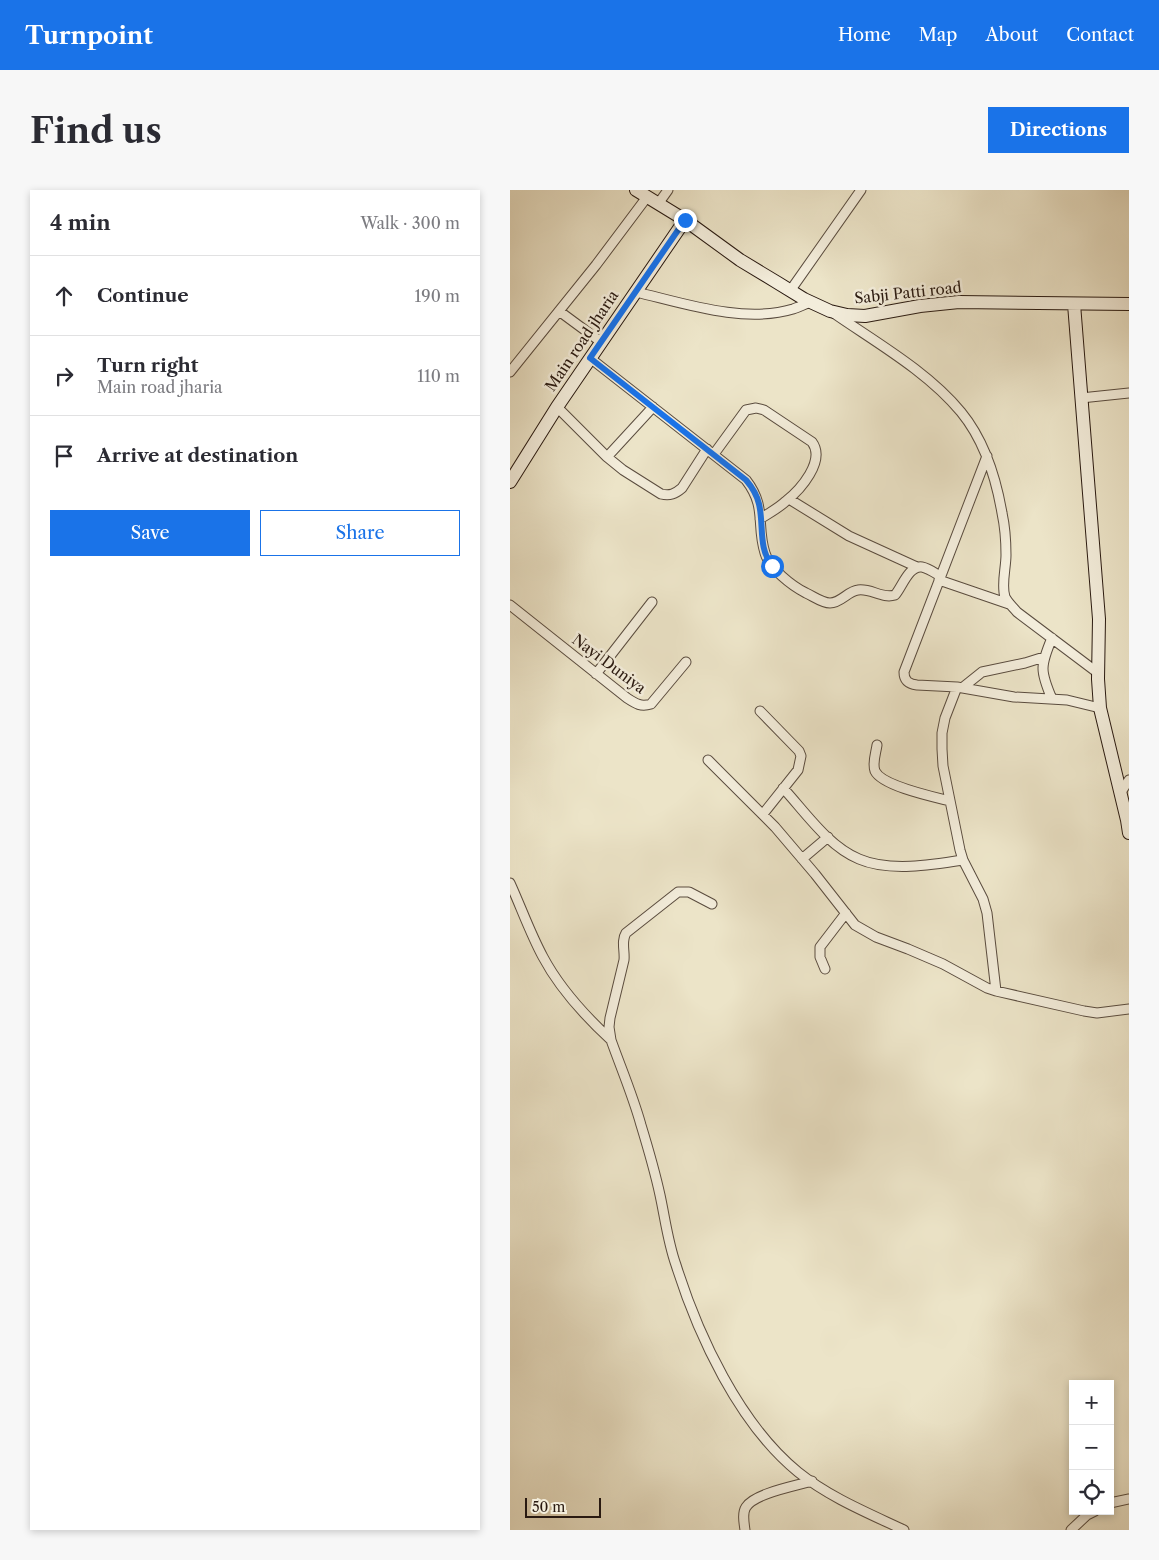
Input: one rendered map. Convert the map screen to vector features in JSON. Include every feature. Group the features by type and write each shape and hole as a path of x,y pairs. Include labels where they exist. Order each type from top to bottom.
{"street":[{"name":"Sabji Patti road","path":"636,190 685,220 740,260 790,291 830,311 847,315 865,316 920,306 959,302 1129,304"},
{"path":"510,372 653,200 668,190"},
{"path":"790,291 861,190"},
{"name":"Main road jharia","path":"510,482 557,407 685,220"},
{"path":"636,292 696,306 751,314 778,312 811,302"},
{"path":"1074,304 1099,619 1098,673 1100,708 1121,792 1129,834"},
{"path":"559,311 601,342"},
{"path":"830,311 902,360 938,388 961,412 987,456 998,492 1006,556 1005,596 1009,604 1098,673"},
{"path":"590,358 746,480 754,490 759,504 764,552 772,566 800,590 824,602 835,602 855,590 895,596 910,572 917,567"},
{"path":"1081,398 1129,393"},
{"path":"557,407 607,458 661,494 668,495 677,493 682,488 746,410 756,408 764,410 812,442 817,454 813,468 802,485 789,499 760,519"},
{"path":"607,458 653,407"},
{"path":"987,456 904,672 904,677 910,684 960,688 1014,697 1067,700 1100,708"},
{"path":"789,499 849,536 917,567 923,567 940,578 1009,604"},
{"path":"596,674 652,602"},
{"name":"Nayi Duniya","path":"510,605 637,705 651,704 686,662"},
{"path":"1052,638 1044,657 1042,668 1043,678 1052,699"},
{"path":"996,991 987,913 983,899 963,860 960,850 943,766 942,733 950,705 960,688 982,672 1044,657"},
{"path":"760,711 799,750 801,756 798,770 763,814"},
{"path":"877,745 874,761 875,770 879,777 895,786 950,801"},
{"path":"708,760 763,814 855,925 876,937 926,956 996,991 1084,1011 1097,1012 1129,1009"},
{"path":"1121,792 1129,780"},
{"path":"783,788 828,837 858,859 883,865 913,866 963,860"},
{"path":"802,859 828,837"},
{"path":"510,883 542,956 556,979 571,1000 611,1040"},
{"path":"712,904 688,892 678,892 626,933 622,939 625,952 624,960 609,1027 611,1040 640,1122 660,1193 675,1264 697,1322 725,1379 740,1406 772,1446 798,1472 812,1482 834,1496 904,1530"},
{"path":"825,969 820,957 820,948 846,914"},
{"path":"745,1530 744,1514 746,1507 753,1500 767,1494 812,1482"},
{"path":"1114,1503 1129,1499"},
{"path":"1070,1530 1089,1515"}],"route":[{"path":"685,220 590,358 746,480 754,490 759,504 764,552 772,566"}]}
